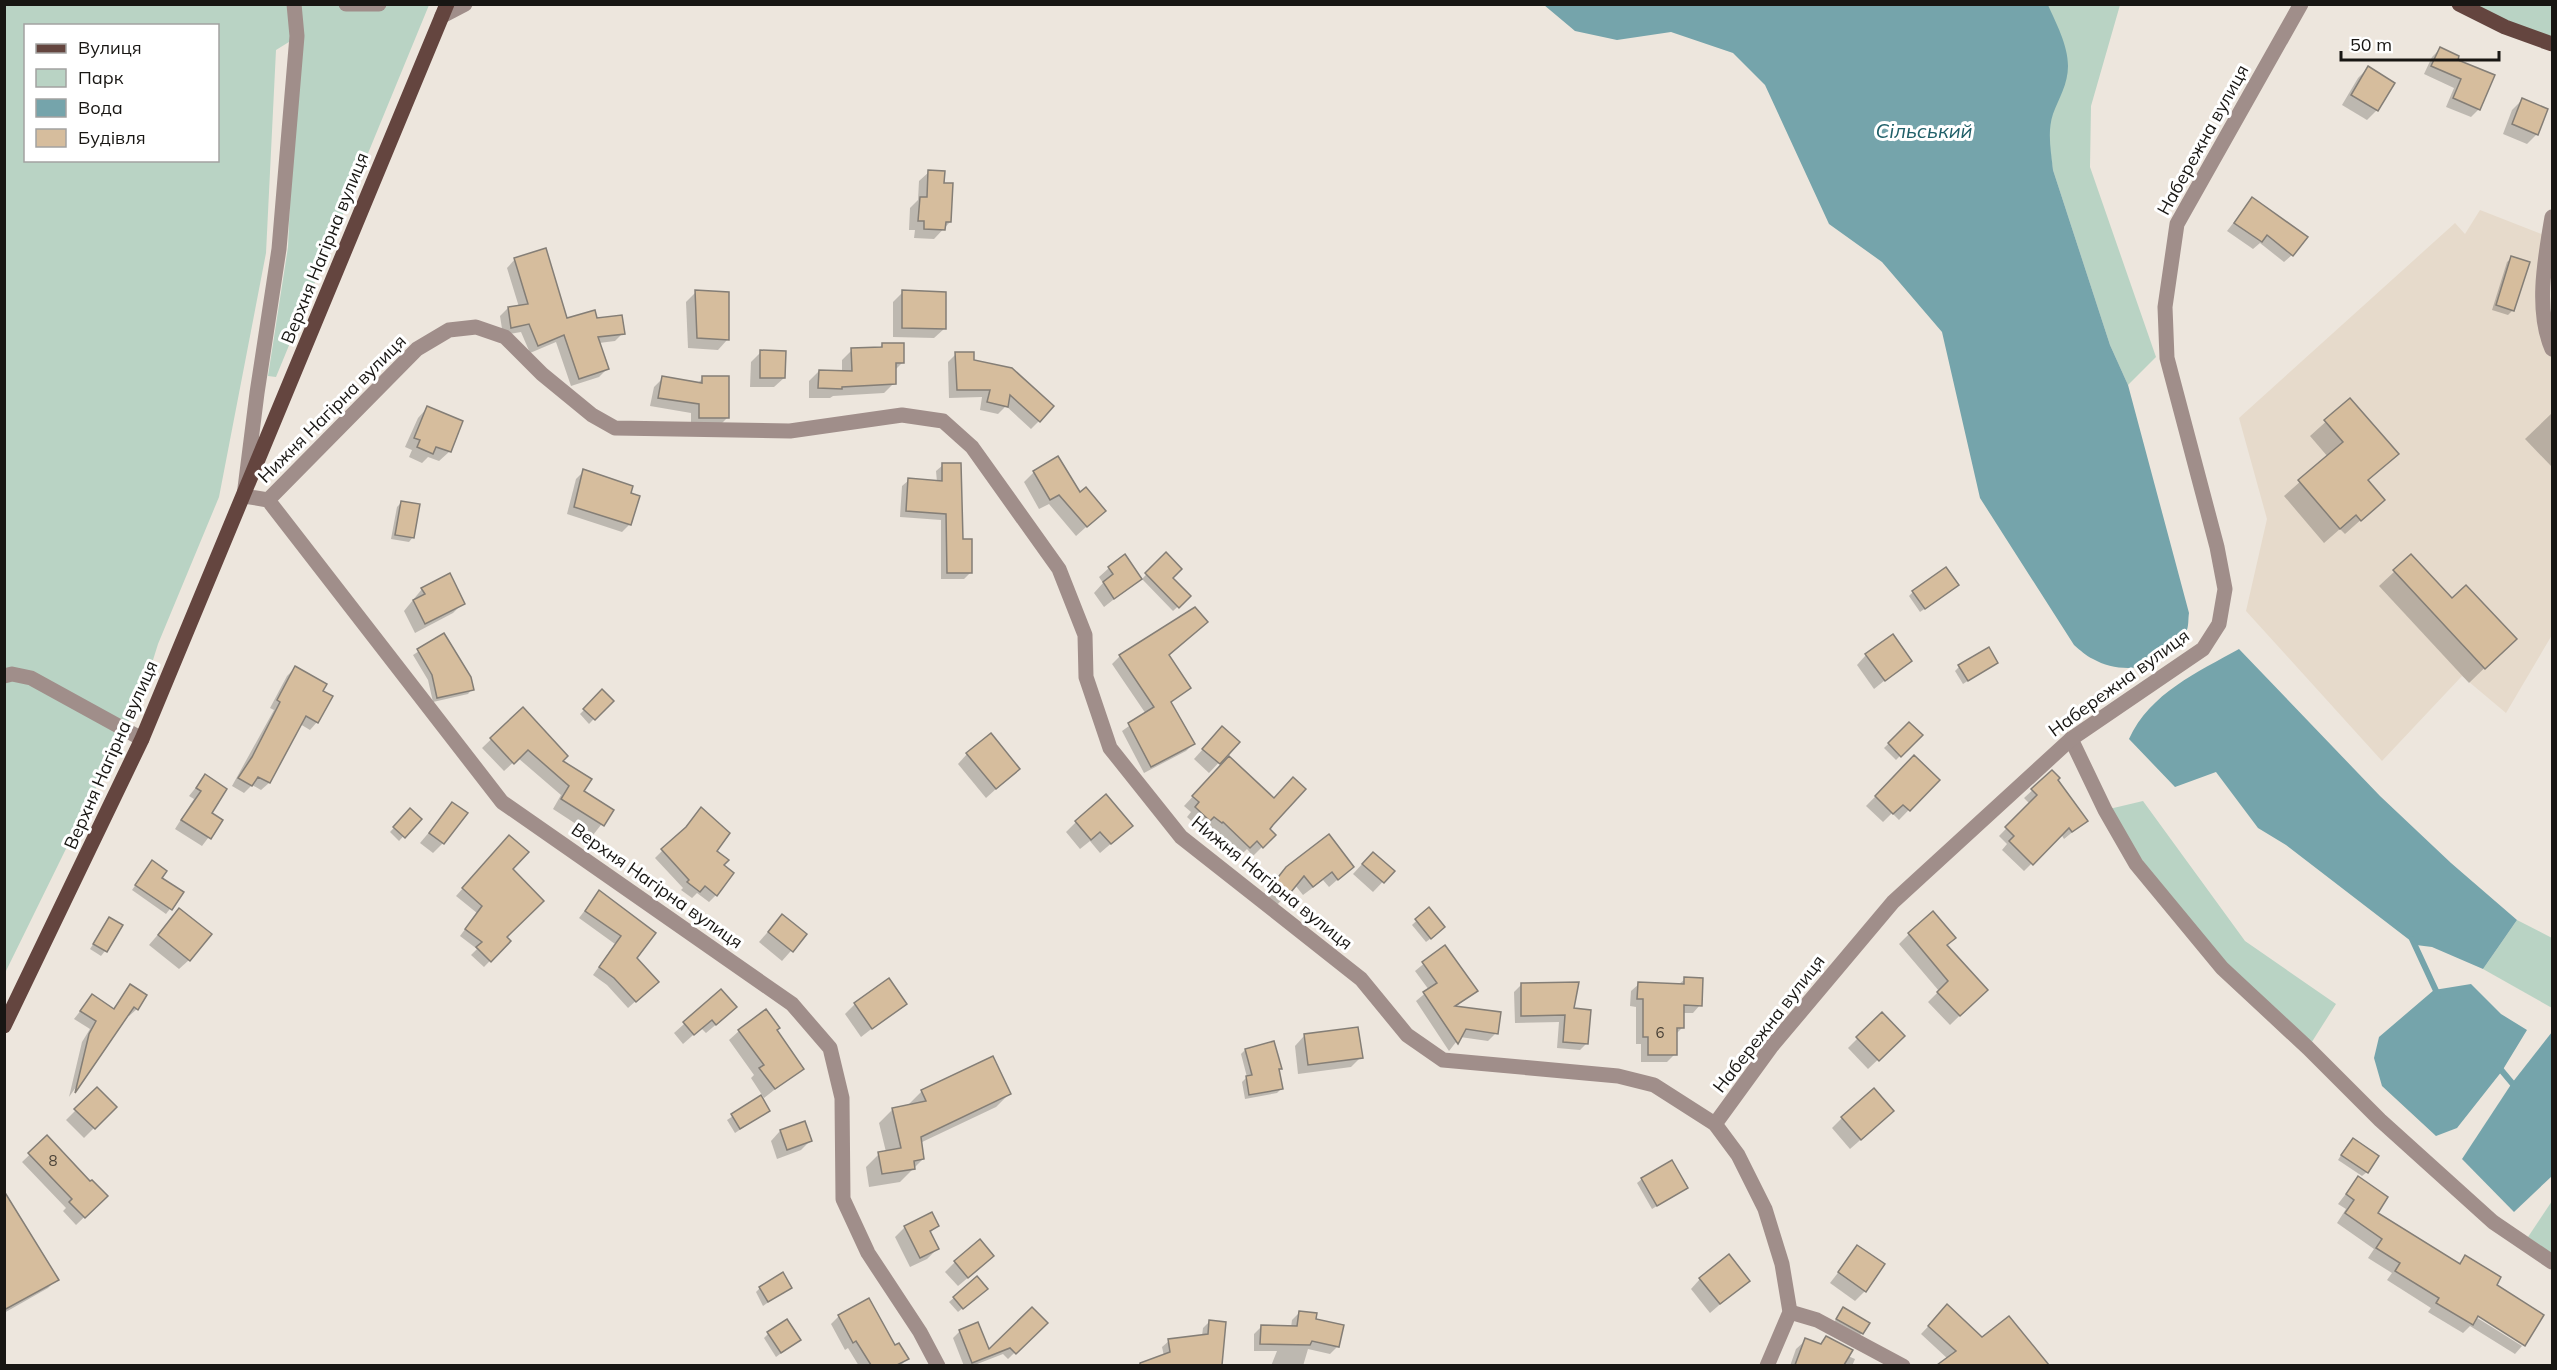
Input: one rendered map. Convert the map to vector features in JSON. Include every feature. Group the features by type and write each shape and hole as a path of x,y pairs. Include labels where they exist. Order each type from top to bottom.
{"main road":[{"path":"2459,4 2505,27 2553,44"},
{"name":"Верхня Нагірна вулиця","path":"4,1026 142,739 445,10"}],"street":[{"path":"268,500 244,495 279,249 297,36 294,4"},
{"path":"346,4 378,4"},
{"path":"445,10 465,4"},
{"name":"Набережна вулиця","path":"1715,1124 1771,1047 1893,902 2071,739 2203,649 2219,624 2225,589 2217,547 2167,358 2164,307 2177,224 2301,4"},
{"path":"2553,217 2545,276 2544,307 2548,338 2553,349"},
{"name":"Нижня Нагірна вулиця","path":"268,500 417,349 449,330 476,327 505,337 542,374 575,402 615,428 790,431 902,415 943,421 972,447 1059,569 1085,635 1086,677 1110,748 1181,837 1361,979 1407,1035 1443,1060 1618,1076 1654,1085 1715,1124 1738,1155 1765,1209 1782,1264 1790,1312"},
{"name":"Верхня Нагірна вулиця","path":"268,500 502,802 792,1004 830,1048 842,1098 843,1199 868,1253 920,1332 938,1365"},
{"path":"4,676 12,674 31,678 142,739"},
{"path":"2071,739 2105,810 2136,864 2222,968 2308,1048 2380,1120 2493,1221 2553,1262"},
{"path":"1767,1365 1790,1312 1817,1320 1903,1365"}],"shaded area":[{"path":"2480,210 2549,237 2545,276 2552,349 2552,635 2506,713 2462,676 2382,761 2246,611 2267,519 2239,418 2455,223 2465,234"}],"green space":[{"path":"5,5 429,5 276,377 268,376 288,247 297,37 276,50 266,253 219,497 158,644 143,692 5,973"},
{"path":"1999,5 2120,5 2091,106 2090,167 2156,357 2128,385 2110,345 2053,170 2049,142"},
{"path":"2459,5 2552,5 2552,44"},
{"path":"2143,801 2245,941 2336,1004 2308,1048 2222,968 2105,810"},
{"path":"2517,920 2552,938 2552,1008 2483,969"},
{"path":"2552,1201 2552,1254 2528,1237"}],"water":[{"name":"Сільський","path":"1544,5 2048,5 2064,42 2068,66 2065,85 2050,128 2053,170 2110,345 2128,385 2189,613 2187,630 2180,644 2170,654 2146,666 2119,667 2090,658 2074,645 1980,498 1942,332 1882,262 1829,224 1765,85 1733,53 1671,32 1617,40 1575,31"},
{"path":"2239,649 2380,796 2451,863 2517,920 2483,969 2432,947 2416,945 2286,845 2258,828 2216,772 2175,787 2129,739 2138,723 2162,696 2192,675"},
{"path":"2471,984 2501,1014 2527,1030 2502,1071 2457,1128 2436,1136 2382,1086 2374,1058 2379,1037 2434,990"},
{"path":"2552,1032 2552,1176 2514,1212 2462,1159 2512,1083"}],"building":[{"path":"2440,47 2459,56 2458,60 2495,75 2480,110 2453,98 2461,79 2431,66"},
{"path":"2368,66 2395,83 2378,111 2351,95"},
{"path":"2522,98 2548,109 2538,135 2512,124"},
{"path":"928,170 945,171 944,183 953,183 951,222 946,222 945,230 924,229 924,221 918,221 920,197 927,197"},
{"path":"2252,197 2308,237 2293,256 2267,235 2262,242 2234,223"},
{"path":"546,248 567,318 595,310 597,318 622,315 625,334 598,337 609,369 579,379 564,335 538,346 529,324 511,328 508,307 528,304 514,258"},
{"path":"2511,256 2530,262 2514,311 2496,305"},
{"path":"695,290 729,292 729,340 697,338"},
{"path":"902,290 946,292 946,329 902,328"},
{"path":"882,343 904,343 904,363 896,363 896,384 842,387 842,389 818,388 819,370 852,371 851,348 882,347"},
{"path":"760,350 786,351 785,378 760,378"},
{"path":"955,352 974,352 974,360 1012,368 1054,406 1040,422 1010,395 1008,407 987,402 990,390 957,390"},
{"path":"662,376 702,383 702,376 729,376 729,418 699,418 699,404 658,398"},
{"path":"2350,398 2399,454 2368,480 2385,500 2361,521 2356,515 2340,529 2298,480 2343,442 2324,420"},
{"path":"427,406 463,421 451,452 436,447 433,454 417,447 420,440 414,438"},
{"path":"1058,456 1080,492 1086,487 1106,511 1087,527 1059,495 1050,500 1033,471"},
{"path":"942,463 961,463 963,539 972,539 972,573 947,573 946,514 906,511 908,478 942,481"},
{"path":"583,469 633,486 631,493 640,496 631,525 574,507"},
{"path":"401,501 420,504 414,538 395,535"},
{"path":"1166,552 1182,569 1173,578 1191,596 1179,608 1145,573"},
{"path":"1125,554 1142,579 1114,599 1103,582 1113,574 1108,567"},
{"path":"2411,554 2452,598 2466,585 2517,639 2485,669 2393,570"},
{"path":"1946,567 1959,585 1925,609 1912,591"},
{"path":"450,573 465,604 425,624 413,600 425,594 421,588"},
{"path":"1195,607 1208,622 1169,655 1191,688 1171,702 1195,744 1151,767 1128,723 1154,707 1119,655"},
{"path":"444,633 471,677 474,690 437,698 432,675 417,649"},
{"path":"1893,634 1912,661 1885,681 1865,654"},
{"path":"1989,647 1998,663 1968,681 1958,665"},
{"path":"295,666 327,684 323,691 333,696 318,723 306,716 270,783 258,777 252,786 238,778 252,757 280,702 277,700"},
{"path":"602,689 614,701 595,720 583,709"},
{"path":"523,707 568,756 563,761 592,779 584,791 614,810 604,826 561,799 569,786 528,750 514,764 490,738"},
{"path":"1909,722 1923,735 1901,757 1888,743"},
{"path":"1222,726 1240,742 1220,764 1202,749"},
{"path":"991,733 1020,769 996,789 966,753"},
{"path":"1914,755 1940,780 1910,811 1903,805 1893,814 1875,796"},
{"path":"1229,756 1274,798 1293,777 1306,789 1270,829 1276,835 1263,848 1257,841 1250,848 1223,822 1214,817 1210,821 1195,807 1199,802 1192,796"},
{"path":"2052,770 2060,778 2058,780 2088,821 2072,832 2069,828 2033,865 2009,841 2014,836 2005,827 2037,795 2031,789"},
{"path":"205,774 227,789 212,813 223,820 211,839 181,820 201,791 196,788"},
{"path":"1106,794 1133,826 1111,844 1100,832 1091,840 1075,821"},
{"path":"452,802 468,813 444,844 429,833"},
{"path":"701,807 730,833 717,851 729,860 724,865 734,873 717,896 705,886 700,892 687,882 689,880 661,849 686,827"},
{"path":"410,808 422,819 405,838 393,827"},
{"path":"1329,834 1354,867 1338,880 1332,872 1313,887 1304,876 1287,897 1272,885 1286,867"},
{"path":"509,835 529,852 513,869 544,901 507,937 511,941 491,962 476,947 482,942 465,929 482,906 462,888"},
{"path":"1373,852 1395,871 1384,883 1362,864"},
{"path":"152,860 167,871 162,878 184,892 172,910 135,885"},
{"path":"599,890 656,933 637,958 659,982 636,1002 614,978 599,967 621,936 585,911"},
{"path":"1429,907 1445,927 1431,939 1415,919"},
{"path":"179,908 212,934 190,961 158,935"},
{"path":"1933,911 1956,938 1947,945 1988,990 1960,1016 1937,992 1948,981 1908,933"},
{"path":"782,914 807,934 793,952 768,932"},
{"path":"109,917 123,925 107,952 93,944"},
{"path":"1445,945 1478,991 1455,1006 1501,1012 1498,1034 1466,1029 1458,1044 1423,992 1437,983 1422,962"},
{"path":"1684,977 1703,978 1702,1006 1684,1005 1684,1028 1677,1028 1677,1055 1648,1055 1648,1037 1643,1037 1643,999 1637,999 1638,982 1684,984"},
{"path":"889,978 907,1004 872,1029 854,1003"},
{"path":"1579,982 1574,1008 1591,1010 1588,1044 1563,1042 1565,1015 1521,1016 1521,983"},
{"path":"130,984 147,995 138,1010 134,1007 75,1093 89,1034 96,1021 80,1011 92,994 114,1009"},
{"path":"721,989 737,1007 716,1025 712,1020 694,1035 683,1022"},
{"path":"766,1009 780,1028 777,1030 804,1069 775,1089 759,1068 764,1065 738,1030"},
{"path":"1882,1012 1905,1036 1879,1061 1856,1037"},
{"path":"1358,1027 1363,1058 1308,1065 1304,1034"},
{"path":"1274,1041 1282,1069 1279,1069 1283,1089 1249,1095 1246,1076 1252,1075 1245,1049"},
{"path":"993,1056 1011,1094 921,1137 924,1159 914,1161 915,1169 882,1174 878,1152 901,1148 892,1108 926,1101 921,1090"},
{"path":"97,1087 117,1107 95,1129 74,1109"},
{"path":"1874,1088 1894,1111 1861,1140 1841,1117"},
{"path":"761,1095 770,1111 740,1129 731,1114"},
{"path":"805,1121 812,1141 787,1150 780,1130"},
{"path":"47,1135 90,1181 92,1180 108,1196 85,1218 69,1202 72,1199 28,1153"},
{"path":"2353,1138 2379,1156 2368,1173 2341,1155"},
{"path":"1672,1160 1688,1188 1657,1206 1641,1178"},
{"path":"2358,1176 2388,1197 2378,1213 2460,1264 2465,1255 2501,1277 2497,1285 2544,1315 2525,1346 2478,1316 2473,1325 2436,1303 2439,1298 2395,1271 2400,1263 2376,1248 2382,1239 2345,1213 2354,1200 2346,1194"},
{"path":"4,1191 59,1280 4,1310"},
{"path":"932,1212 939,1226 930,1231 939,1249 920,1258 904,1226"},
{"path":"980,1239 994,1256 968,1278 954,1261"},
{"path":"1857,1245 1885,1264 1866,1292 1838,1272"},
{"path":"1729,1254 1750,1281 1720,1304 1699,1278"},
{"path":"783,1272 792,1288 768,1302 759,1287"},
{"path":"977,1276 988,1289 963,1309 953,1297"},
{"path":"869,1298 895,1345 899,1343 909,1359 897,1365 871,1365 856,1341 853,1343 838,1315"},
{"path":"1947,1304 1982,1337 2009,1316 2049,1365 1937,1365 1956,1351 1928,1326"},
{"path":"1032,1307 1048,1323 1016,1354 1010,1348 972,1363 959,1330 978,1322 989,1349"},
{"path":"1843,1307 1870,1323 1863,1334 1836,1319"},
{"path":"1299,1311 1317,1313 1316,1319 1344,1325 1339,1347 1312,1341 1310,1345 1260,1344 1261,1325 1297,1326"},
{"path":"787,1319 801,1340 781,1353 767,1332"},
{"path":"1209,1320 1226,1322 1222,1365 1140,1365 1140,1363 1170,1352 1168,1339 1208,1334"},
{"path":"1826,1336 1853,1350 1844,1365 1795,1365 1805,1338 1821,1344"}],"waterway":[{"path":"2412,939 2438,995"},
{"path":"2497,1065 2517,1089"}]}
